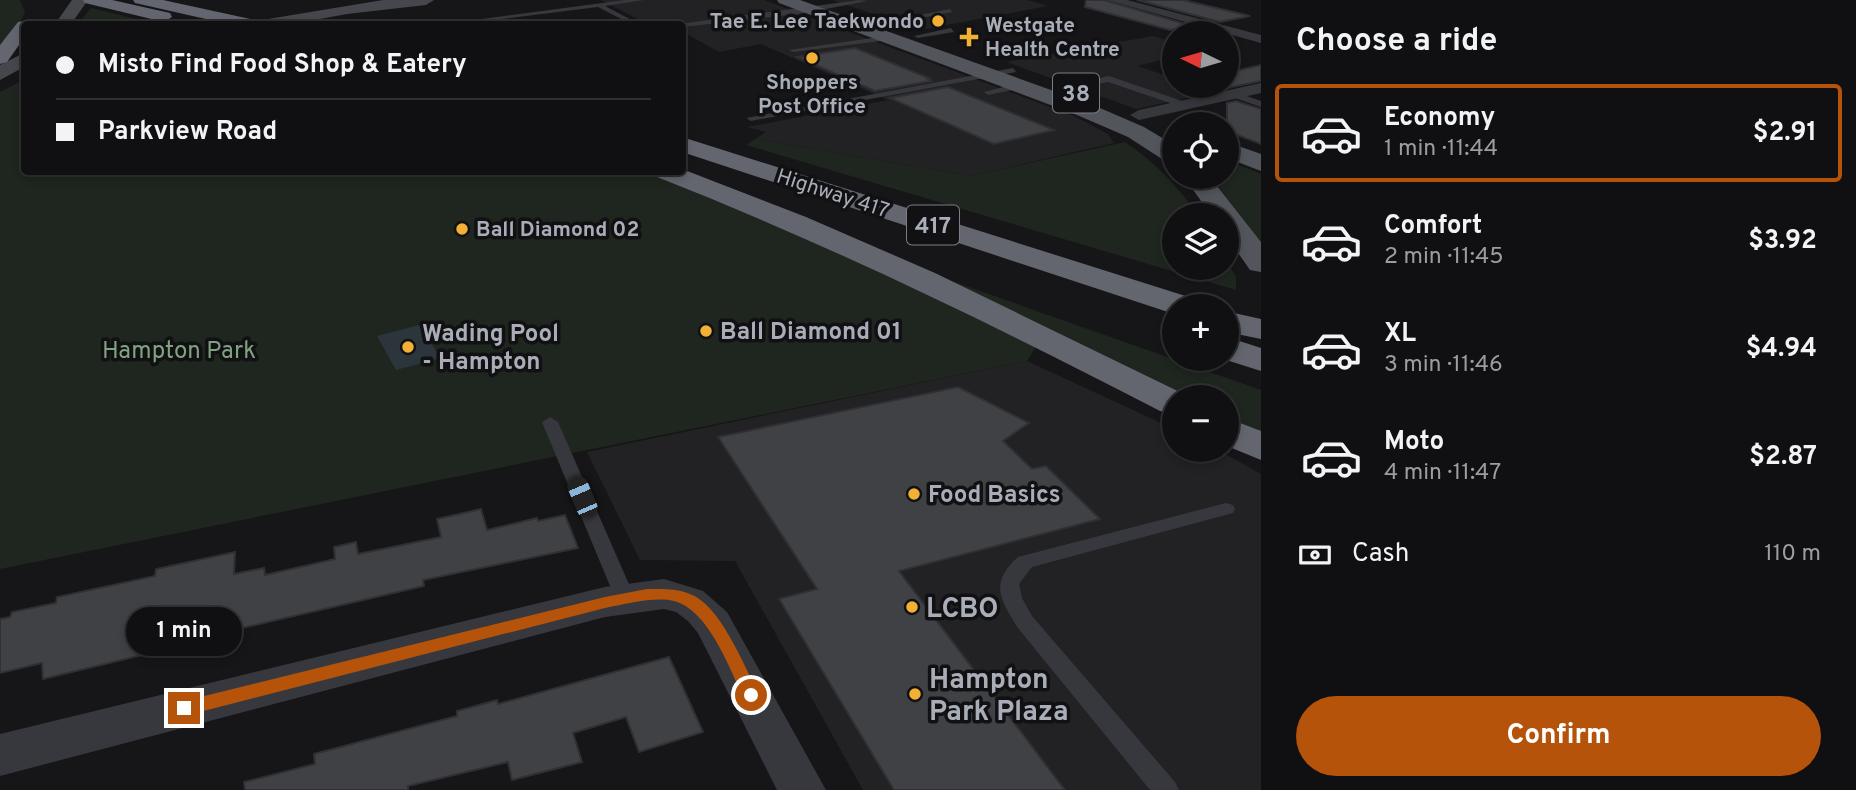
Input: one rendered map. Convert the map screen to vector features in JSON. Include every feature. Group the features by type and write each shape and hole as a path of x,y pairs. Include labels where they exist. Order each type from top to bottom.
{"highway":[{"path":"91,0 180,21"},
{"path":"141,0 236,21"},
{"path":"0,58 21,28"},
{"name":"Highway 417","path":"686,145 1162,299"},
{"name":"417","path":"686,165 1162,327"},
{"path":"673,175 859,252 1073,352 1162,397"},
{"path":"1239,436 1261,447"}],"main road":[{"path":"64,21 80,0"},
{"path":"284,21 365,6 426,0"},
{"name":"38","path":"785,0 818,6 885,31 988,83 1016,78 1062,88 1162,124"},
{"name":"38","path":"885,31 918,36 1118,124 1162,149"},
{"path":"0,76 21,61"},
{"path":"0,76 21,72"},
{"path":"0,86 21,74"},
{"path":"1239,154 1261,163"},
{"path":"1206,189 1261,263"}],"street":[{"path":"1113,0 1261,39"},
{"path":"1239,93 1261,88"},
{"path":"1139,115 1215,98"},
{"path":"0,755 625,598 657,594 687,598 703,610 713,623 802,790"}],"lane":[{"path":"589,0 630,21"},
{"path":"475,21 641,0"},
{"path":"686,25 864,1"},
{"path":"793,50 885,31 950,11"},
{"path":"918,36 951,30"},
{"path":"1062,88 1109,79 1185,105"},
{"path":"751,118 988,83"},
{"path":"1239,96 1261,104"},
{"path":"550,422 625,598"},
{"path":"1166,790 1025,622 1013,602 1008,585 1012,572 1025,562 1226,509"}],"shaded area":[{"path":"601,0 764,0 1074,116 1108,134 1114,143 971,176 755,139 766,132 747,127 888,100 761,44 719,52 686,34 686,21 641,21"},
{"path":"832,0 1027,0 1048,6 920,30"},
{"path":"1153,36 1162,39 1162,60 1137,66 1162,74 1162,98 1187,98 1136,109 1006,62"},
{"name":"Wading Pool - Hampton","path":"419,325 441,358 396,370 377,336"},
{"name":"Hampton Park Plaza","path":"1027,361 1162,423 1162,462 1239,462 1261,474 1261,790 863,790 735,561 640,560 587,452"}],"green space":[{"path":"0,0 20,0 25,13 10,42 0,53"},
{"path":"91,8 145,21 80,21"},
{"name":"Hampton Park","path":"21,82 21,175 653,175 767,219 1037,345 1027,361 0,569 0,92"},
{"path":"755,139 971,176 1125,142 1162,172 1162,189 1178,189 1188,203 1162,203 1162,268 746,145"},
{"path":"1239,165 1261,174 1261,242 1239,213 1239,203 1231,203 1220,189 1239,189"},
{"path":"946,279 1162,355 1162,371 1207,371 1261,390 1261,436 1239,425 1239,385 1162,387"},
{"path":"1202,280 1236,280 1236,290"}],"building":[{"path":"1086,0 1104,0 1175,21 1162,21 1162,28 1085,7"},
{"path":"1137,0 1183,0 1250,16 1216,21"},
{"path":"855,48 931,81 875,91 797,57"},
{"path":"1261,65 1261,81 1239,86 1239,70"},
{"path":"948,87 1054,130 994,144 890,98"},
{"path":"1236,101 1261,109 1261,144 1239,136 1239,112 1227,112 1227,103"},
{"path":"958,387 1029,423 1003,441 1032,469 1046,466 1100,519 899,571 1065,790 894,790 779,599 817,589 718,437"},
{"path":"481,509 487,530 537,518 538,521 565,515 578,548 423,580 424,586 233,630 233,633 43,679 42,663 0,673 0,619 10,617 12,612 56,603 57,597 155,576 156,569 235,552 234,574 264,568 265,575 335,559 334,547 356,542 358,554 441,537 437,519"},
{"path":"669,657 703,732 639,752 626,717 573,733 582,762 512,780 508,762 408,786 408,790 245,790 244,782 315,764 314,754 457,716 457,711 497,700 498,704"}],"place":[{"name":"Tae E. Lee Taekwondo","path":"938,21"},
{"name":"Westgate Health Centre","path":"969,37"},
{"name":"Shoppers Post Office","path":"812,58"},
{"name":"Ball Diamond 02","path":"462,229"},
{"name":"Ball Diamond 01","path":"706,331"},
{"name":"Wading Pool - Hampton","path":"408,347"},
{"name":"Food Basics","path":"914,494"},
{"name":"LCBO","path":"912,607"},
{"name":"Hampton Park Plaza","path":"915,694"}],"route":[{"path":"184,708 605,602 647,594 669,594 687,598 703,610 713,623 751,695"}]}
